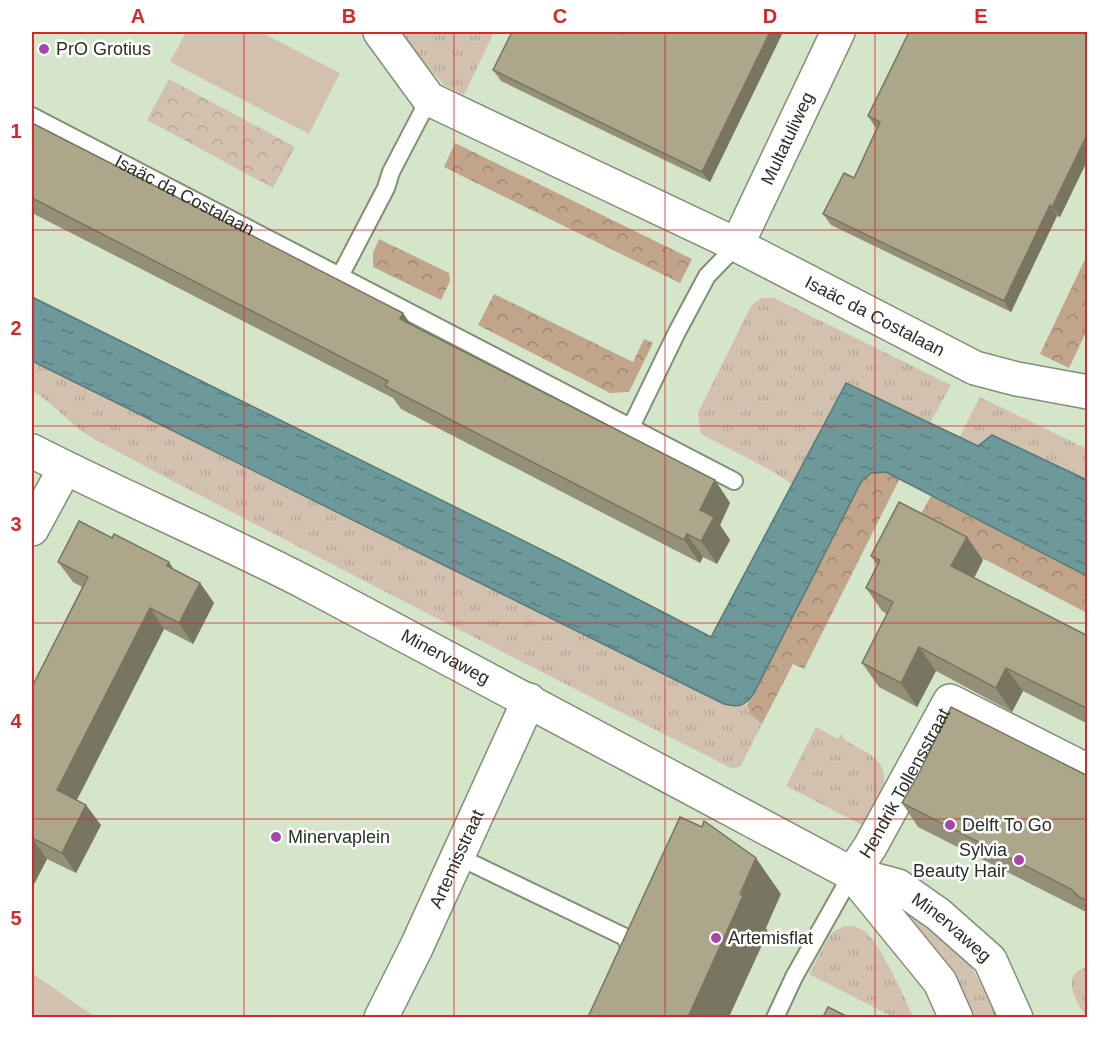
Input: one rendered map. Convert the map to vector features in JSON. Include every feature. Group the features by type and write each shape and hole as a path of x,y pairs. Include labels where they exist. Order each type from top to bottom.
{"street":[{"name":"Isaäc da Costalaan","path":"380,32 429,99 737,246 975,368 1017,379 1088,392"},
{"name":"Multatuliweg","path":"737,246 838,32"},
{"name":"Minervaweg","path":"32,451 310,585 852,874 898,886 938,914 990,960 1016,1017"},
{"path":"32,529 65,468"},
{"name":"Artemisstraat","path":"381,1017 529,700"},
{"name":"Hendrik Tollensstraat","path":"852,874 870,847 950,701 1088,771"},
{"name":"Minervaweg","path":"852,874 940,982 957,1017"}],"lane":[{"path":"340,276 429,99"},
{"name":"Isaäc da Costalaan","path":"32,116 734,481"},
{"path":"631,427 707,276 737,246"},
{"path":"457,856 626,937 633,955 623,976"},
{"path":"775,1017 794,977 852,874"}],"green space":[{"path":"186,32 260,32 340,73 309,134 170,62"},
{"path":"400,32 494,32 464,95 444,85 414,52"},
{"path":"169,79 295,147 273,188 147,120"},
{"path":"455,143 692,259 680,283 444,167"},
{"path":"379,239 449,273 450,281 441,300 373,267 373,253"},
{"path":"1087,255 1087,330 1069,368 1040,354"},
{"path":"494,294 633,362 644,339 653,343 629,392 610,393 478,325"},
{"path":"761,298 774,298 951,385 930,423 845,383 792,484 701,434 698,413 751,306"},
{"path":"32,361 724,704 739,706 747,704 751,715 762,724 741,766 733,769 334,565 87,435 49,402 32,391"},
{"path":"980,397 1087,449 1087,480 992,435 978,447 959,438"},
{"path":"885,472 900,478 804,669 793,664 762,724 751,715 747,704 861,482 871,473"},
{"path":"931,496 1087,576 1087,613 916,523"},
{"path":"816,727 838,739 841,734 847,741 872,756 880,765 884,774 884,783 864,826 786,786"},
{"path":"879,889 950,941 973,970 1000,1017 970,1017"},
{"path":"844,926 863,930 876,944 913,1017 893,1017 809,974 831,933"},
{"path":"1087,967 1087,1018 1072,990 1072,982 1073,976 1078,971"},
{"path":"32,973 95,1017 32,1017"}],"water":[{"path":"32,297 560,559 711,637 846,383 978,446 992,435 1087,480 1087,576 886,472 871,473 861,482 754,693 748,701 741,705 724,704 32,361"}],"building":[{"path":"512,32 618,32 624,34 625,32 770,32 702,172 493,70"},
{"path":"909,32 1088,32 1088,133 1004,301 823,214 844,173 854,178 880,122 868,116"},
{"path":"32,123 403,313 400,319 715,480 700,510 714,517 701,541 687,534 684,540 385,386 388,381 32,198"},
{"path":"899,502 967,537 951,566 1088,636 1088,709 1006,668 996,688 919,647 901,683 862,663 893,602 866,588 880,560 871,556"},
{"path":"79,521 112,538 114,534 169,562 167,566 200,583 179,623 150,608 57,790 86,805 62,853 32,838 32,687 88,577 58,562"},
{"path":"951,707 1086,775 1088,772 1088,901 1079,897 1071,889 902,803"},
{"path":"680,817 702,827 704,821 756,858 740,894 743,896 688,1017 588,1017"},
{"path":"828,1007 848,1017 823,1017"}],"place":[{"name":"PrO Grotius","path":"44,49"},
{"name":"Delft To Go","path":"950,825"},
{"name":"Minervaplein","path":"276,837"},
{"name":"Sylvia Beauty Hair","path":"1019,860"},
{"name":"Artemisflat","path":"716,938"}]}
